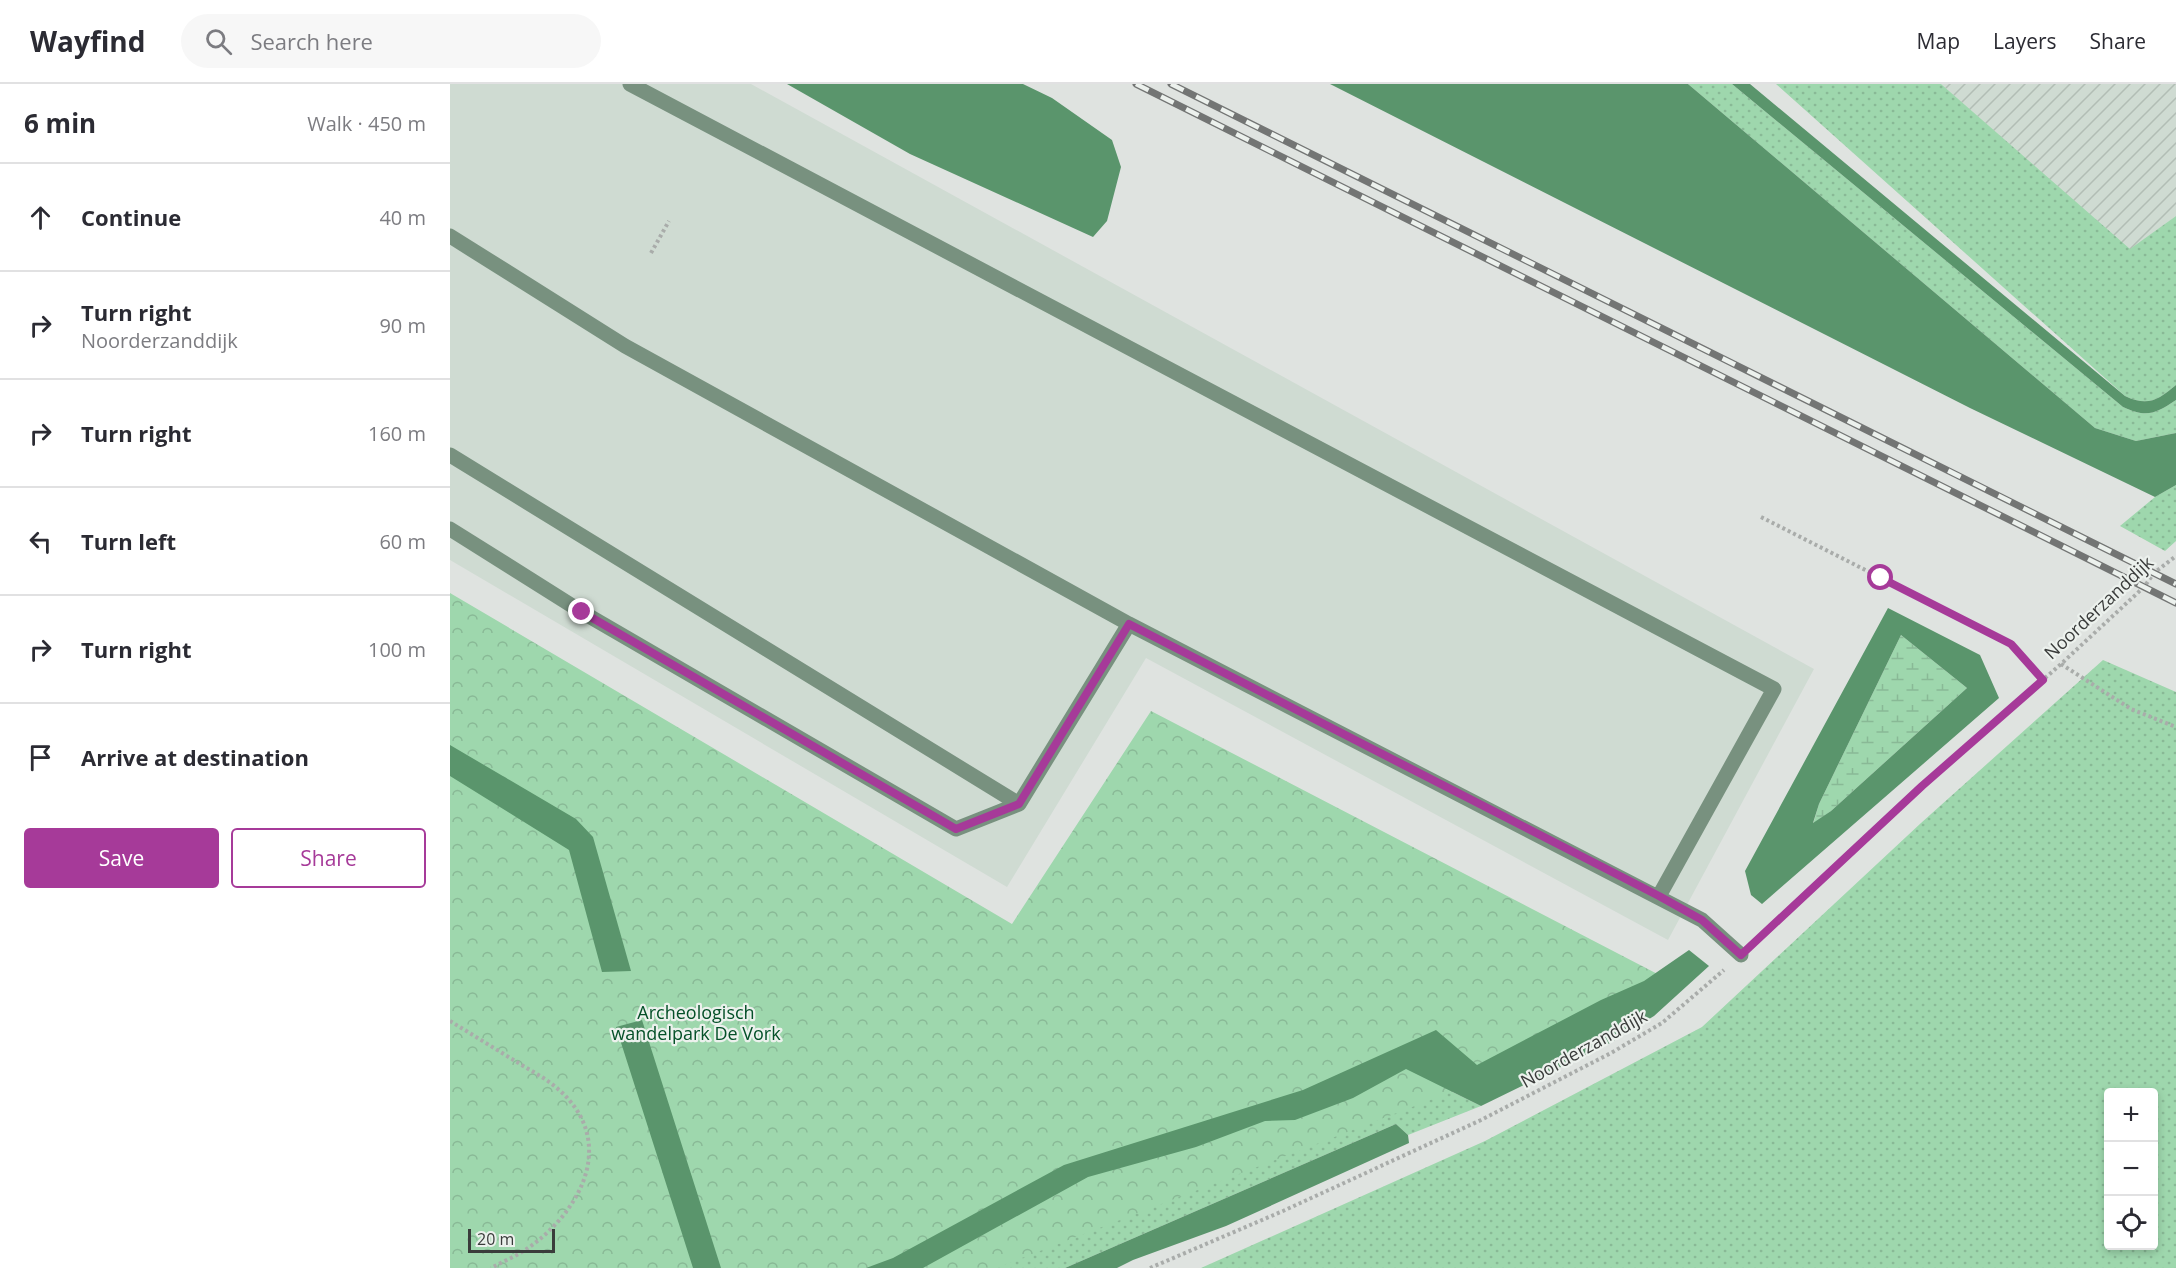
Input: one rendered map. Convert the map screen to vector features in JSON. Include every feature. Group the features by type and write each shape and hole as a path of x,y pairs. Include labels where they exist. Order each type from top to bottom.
{"lane":[{"path":"630,84 1774,689 1659,896"},
{"path":"450,236 625,346 1129,624 1659,896 1702,920 1741,955"},
{"path":"450,455 1019,804"},
{"path":"450,529 582,612 956,829 1019,804 1129,624"}],"path":[{"path":"651,253 669,221"},
{"path":"1761,517 2011,644 2043,680"},
{"name":"Noorderzanddijk","path":"1150,1268 1283,1211 1481,1120 1611,1053 1662,1023 1705,988 1922,786 2061,664 2144,587 2154,573 2176,556"},
{"path":"2061,664 2131,710 2176,727"},
{"path":"450,1021 558,1089 579,1114 588,1141 588,1168 581,1189 570,1209 531,1246 491,1268"}],"shaded area":[{"path":"450,84 751,84 1814,669 1668,940 1146,658 1007,887 450,560"},
{"path":"787,84 1023,84 1052,98 1112,140 1121,167 1107,221 1093,237 910,154"},
{"path":"1330,84 1688,84 2095,428 2136,441 2176,433 2176,485 2155,497 1970,408"},
{"path":"1732,84 1750,84 2125,396 2140,401 2152,400 2164,395 2176,385 2176,400 2151,413 2138,413 2123,407"},
{"path":"1941,84 2176,84 2176,216 2130,250"},
{"path":"1888,608 1980,655 1999,698 1762,904 1751,895 1745,871","holes":["1901,635 1967,688 1831,811 1813,823 1819,804"]},
{"path":"450,745 576,819 593,837 631,971 602,972 569,850 450,776"},
{"path":"1689,950 1709,966 1654,1016 1610,1043 1481,1106 1406,1069 1353,1098 1295,1120 1265,1121 1196,1147 1088,1177 923,1268 866,1268 893,1258 1064,1165 1303,1090 1436,1030 1477,1065 1601,1000 1644,981"},
{"path":"642,1020 721,1268 693,1268 616,1027"},
{"path":"1396,1124 1408,1135 1409,1143 1226,1226 1117,1268 1065,1268"}],"green space":[{"path":"1688,84 1732,84 2123,407 2138,413 2151,413 2176,400 2176,433 2136,441 2095,428"},
{"path":"1776,84 1941,84 2130,249 2176,216 2176,385 2164,395 2152,400 2140,401 2125,396"},
{"path":"2176,485 2176,541 2165,551 2120,526 2155,497"},
{"name":"Archeologisch wandelpark De Vork","path":"450,593 1012,924 1151,711 1669,980 1500,1073 996,1268 450,1268"},
{"path":"1901,635 1967,688 1831,811 1813,824 1819,804"},
{"path":"2103,660 2176,692 2176,1268 1201,1268 1485,1141 1702,1027 1921,823"},
{"path":"1406,1069 1481,1106 1408,1135 1396,1124 1065,1268 923,1268"}],"railway":[{"path":"1136,84 2176,603"},
{"path":"1171,84 2176,584"}],"route":[{"path":"582,612 956,829 1019,804 1129,624 1659,896 1702,920 1741,955 1922,786 2043,680 2011,644 1881,578"}]}
